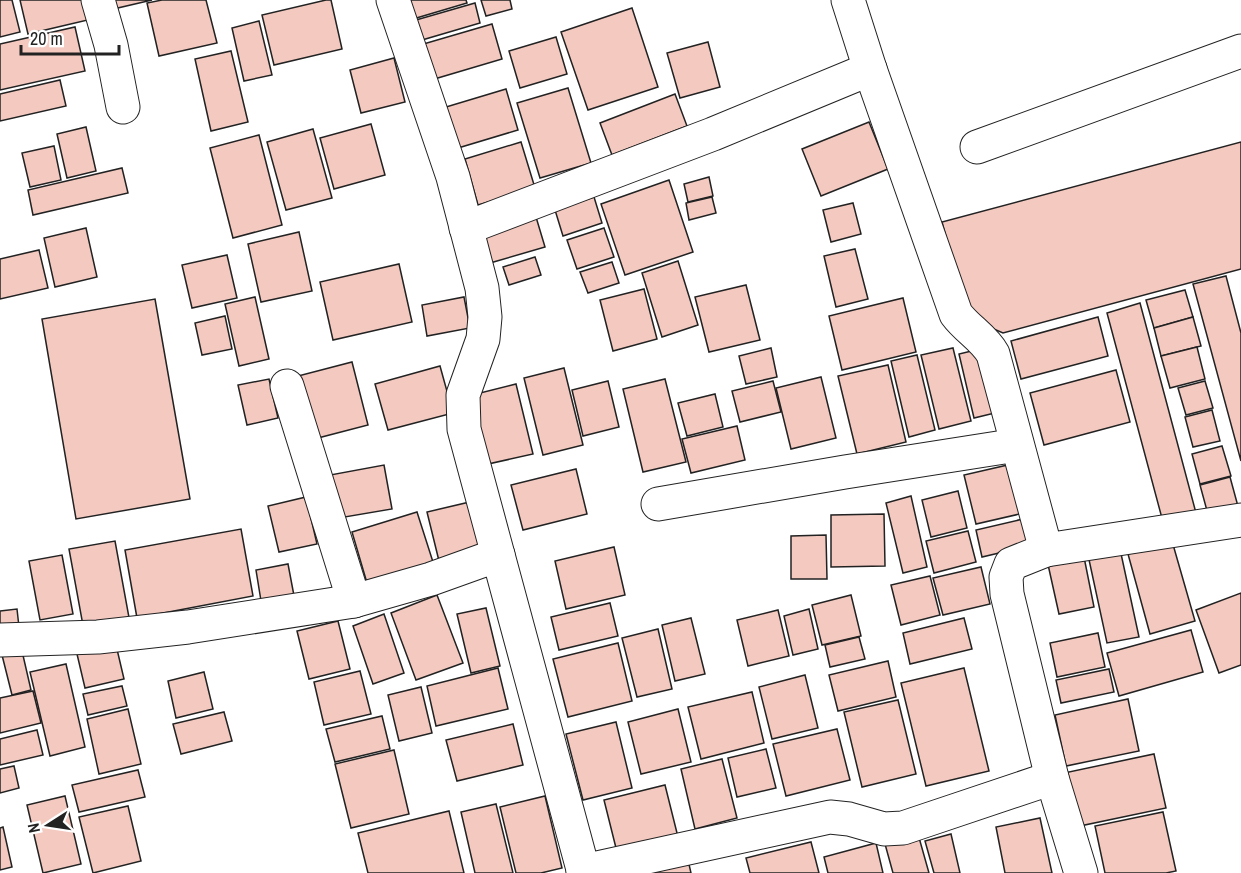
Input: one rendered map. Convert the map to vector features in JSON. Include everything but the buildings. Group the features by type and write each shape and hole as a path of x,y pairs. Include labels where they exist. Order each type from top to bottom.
{"street":[{"path":"98,0 111,45 123,107"},
{"path":"393,0 453,177 482,288 485,317 483,339 464,395 464,429 583,872 830,817 849,819 884,830 903,828 1052,778"},
{"path":"860,7 870,69 956,314 986,342 1001,377 1046,550"},
{"path":"977,147 1241,51"},
{"path":"466,228 713,134 870,69"},
{"path":"287,386 354,601"},
{"path":"658,504 1017,445"},
{"path":"1081,873 1052,778 1009,605 1006,577 1011,564 1046,550 1241,520"},
{"path":"0,640 98,637 188,627 354,601 430,579 498,555"}]}
